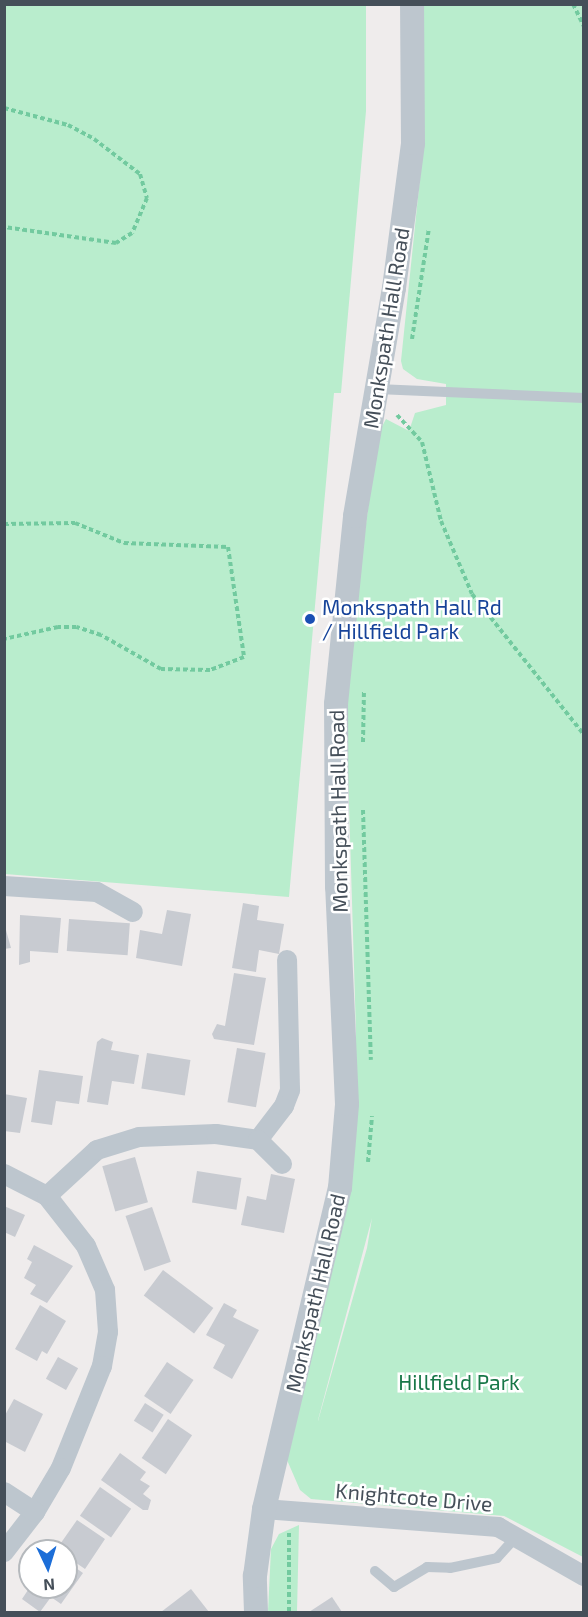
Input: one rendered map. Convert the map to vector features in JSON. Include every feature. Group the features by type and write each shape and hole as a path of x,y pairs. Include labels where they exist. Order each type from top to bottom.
{"street":[{"name":"Monkspath Hall Road","path":"256,1612 255,1576 264,1509 340,1188 347,1104 337,887 336,704 355,516 387,390 412,143 412,4"},
{"path":"4,886 97,892 133,912"},
{"path":"258,1140 284,1106 290,1090 287,960"},
{"path":"47,1197 97,1150 139,1137 216,1134 258,1140 282,1164"},
{"path":"4,1174 47,1197 86,1246 105,1290 108,1332 102,1366 82,1422 35,1512 4,1552"},
{"path":"4,1492 35,1512"},
{"name":"Knightcote Drive","path":"264,1509 498,1527 584,1576"}],"lane":[{"path":"387,390 584,398"},
{"path":"375,1571 394,1587 427,1567 450,1568 497,1558 516,1537"}],"path":[{"path":"573,4 584,27"},
{"path":"4,108 68,125 94,139 140,174 147,198 132,233 116,243 4,227"},
{"path":"410,352 429,225"},
{"path":"387,390 397,415 422,442 441,521 472,594 584,735"},
{"path":"395,426 397,415"},
{"path":"4,524 75,523 124,543 228,547 244,657 210,670 161,669 101,636 76,627 58,627 4,639"},
{"path":"363,753 364,685"},
{"path":"362,797 372,1067"},
{"path":"367,1173 372,1114"},
{"path":"289,1612 290,1511"}],"green space":[{"path":"4,5 366,5 366,111 341,393 334,393 289,897 5,874"},
{"name":"Hillfield Park","path":"424,5 583,5 583,1557 504,1516 311,1499 300,1490 287,1460 355,1121 356,1032 346,706 354,613 378,434 386,419 409,431 415,413 446,405 446,384 417,379 403,369 401,361 423,149","holes":["372,1218 367,1248 318,1421"]},
{"path":"299,1525 297,1612 268,1612 271,1549 279,1534"}],"building":[{"path":"243,903 259,906 257,920 284,924 279,954 259,950 256,972 232,968"},
{"path":"167,910 191,914 182,966 136,958 140,930 162,934"},
{"path":"20,915 61,918 58,953 30,951 30,962 19,965"},
{"path":"69,919 130,923 128,955 67,951"},
{"path":"4,923 11,948 4,949"},
{"path":"234,973 266,978 254,1045 214,1039 212,1034 217,1024 225,1026"},
{"path":"102,1038 113,1042 111,1050 139,1055 134,1084 112,1081 108,1105 87,1102 97,1042"},
{"path":"237,1048 266,1053 256,1107 227,1102"},
{"path":"147,1053 190,1060 185,1095 141,1089"},
{"path":"39,1070 83,1076 79,1104 56,1101 52,1125 31,1122"},
{"path":"4,1094 27,1098 20,1133 4,1131"},
{"path":"135,1157 148,1202 115,1212 102,1166"},
{"path":"197,1171 241,1178 236,1210 192,1203"},
{"path":"271,1174 295,1179 284,1233 241,1225 247,1196 266,1200"},
{"path":"4,1206 25,1215 15,1237 4,1232"},
{"path":"152,1207 171,1262 144,1271 126,1216"},
{"path":"34,1245 73,1266 47,1303 30,1294 36,1285 24,1278 32,1262 27,1259"},
{"path":"163,1270 213,1308 194,1333 144,1296"},
{"path":"224,1303 237,1310 233,1317 259,1330 232,1379 213,1368 225,1345 206,1335"},
{"path":"40,1305 66,1321 47,1354 42,1351 37,1361 15,1349"},
{"path":"58,1357 78,1368 66,1390 46,1379"},
{"path":"167,1362 194,1380 171,1414 144,1396"},
{"path":"14,1399 43,1414 25,1452 4,1441 4,1417"},
{"path":"145,1403 164,1415 153,1432 134,1421"},
{"path":"168,1419 192,1435 166,1474 142,1458"},
{"path":"120,1453 146,1472 140,1480 150,1486 143,1494 151,1500 148,1510 143,1510 101,1480"},
{"path":"100,1487 131,1509 111,1537 80,1516"},
{"path":"77,1520 105,1539 85,1569 78,1564 78,1539 64,1539"},
{"path":"78,1569 83,1573 78,1580"},
{"path":"191,1589 209,1612 161,1612"},
{"path":"332,1597 342,1612 309,1612"},
{"path":"22,1599 50,1599 40,1612"},
{"path":"54,1599 65,1599 61,1604"}],"place":[{"name":"Monkspath Hall Rd / Hillfield Park","path":"310,619"}]}
